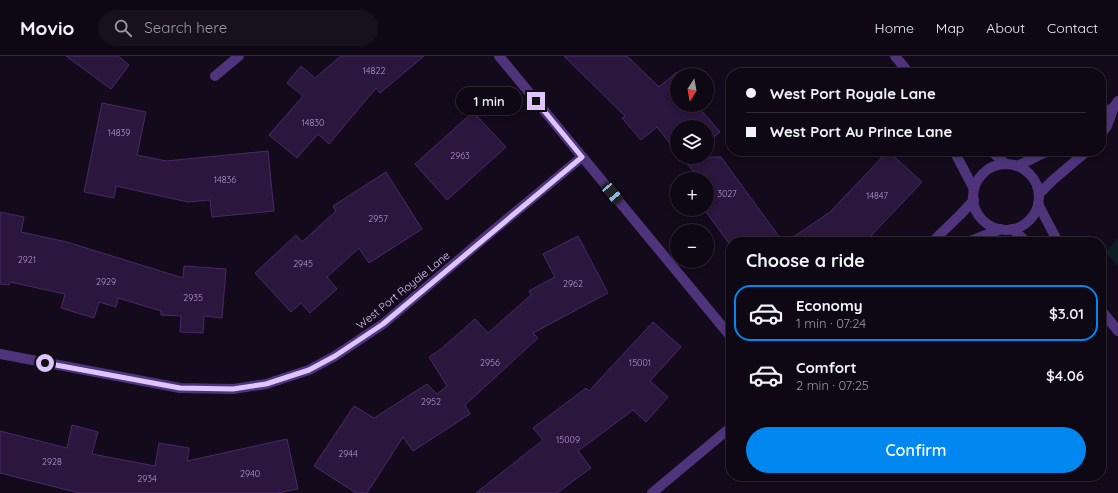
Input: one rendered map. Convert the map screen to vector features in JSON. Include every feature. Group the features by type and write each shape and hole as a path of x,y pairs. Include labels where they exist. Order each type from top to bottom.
{"street":[{"path":"215,76 239,56"},
{"path":"499,56 726,331"},
{"path":"895,56 905,68"},
{"path":"1106,111 1116,104"},
{"path":"1106,127 1116,104"},
{"path":"957,156 974,189"},
{"path":"997,156 1006,164"},
{"path":"1017,166 1038,156"},
{"path":"1038,199 1053,180 1081,156"},
{"name":"West Port Royale Lane","path":"0,354 180,388 233,389 266,384 309,370 335,356 383,324 582,157"},
{"path":"1006,164 1017,166 1026,171 1034,178 1038,189 1037,210 1031,219 1012,229 1001,229 991,226 982,219 976,211 974,200 974,189 978,179 986,171 995,166 1006,164"},
{"path":"1038,199 1056,237"},
{"path":"937,237 974,200"},
{"path":"981,237 1001,229"},
{"path":"1012,229 1021,237"},
{"path":"1106,316 1118,331"},
{"path":"652,493 726,431"}],"shaded area":[{"path":"1118,238 1118,266 1106,253 1106,251"}],"building":[{"path":"66,56 118,56 129,65 111,89"},
{"path":"341,56 424,56 380,93 376,88 329,144 318,134 297,158 269,135 303,96 287,83 301,66 315,78"},
{"path":"564,56 627,56 659,87 670,78 670,112 703,112 710,120 670,120 670,143 657,127 641,140 622,118 625,116"},
{"path":"102,103 146,112 137,155 166,161 268,151 274,211 212,217 210,200 188,202 116,186 114,198 84,192"},
{"path":"473,112 506,147 447,200 415,164"},
{"path":"714,125 720,132 714,137"},
{"path":"883,156 893,156 922,182 870,237 793,237 830,212"},
{"path":"714,157 721,157 779,237 726,237 726,239 709,216 714,216 714,172 694,172 687,164 714,164"},
{"path":"386,172 422,229 369,263 359,248 327,277 337,289 310,313 301,303 291,312 255,273 296,235 302,242 336,211 333,206"},
{"path":"0,212 24,217 21,232 67,242 183,278 184,266 226,269 222,318 204,316 203,333 180,332 181,316 161,315 161,311 118,298 116,307 99,302 94,318 61,308 65,294 10,282 9,285 0,284"},
{"path":"578,236 608,293 533,333 538,338 465,405 470,414 413,451 403,437 367,493 356,493 314,466 354,406 374,418 427,384 437,394 447,386 429,357 441,349 475,319 488,333 531,295 529,291 555,277 543,254"},
{"path":"653,322 681,347 650,381 668,397 646,422 633,410 578,451 591,468 557,493 476,493 543,440 533,428 586,388 589,391"},
{"path":"72,425 98,432 92,454 155,466 159,443 189,448 187,461 287,439 298,489 278,493 79,493 0,473 0,431 67,448"}],"route":[{"path":"45,363 180,388 233,389 266,384 309,370 335,356 383,324 582,157 536,101"}]}
